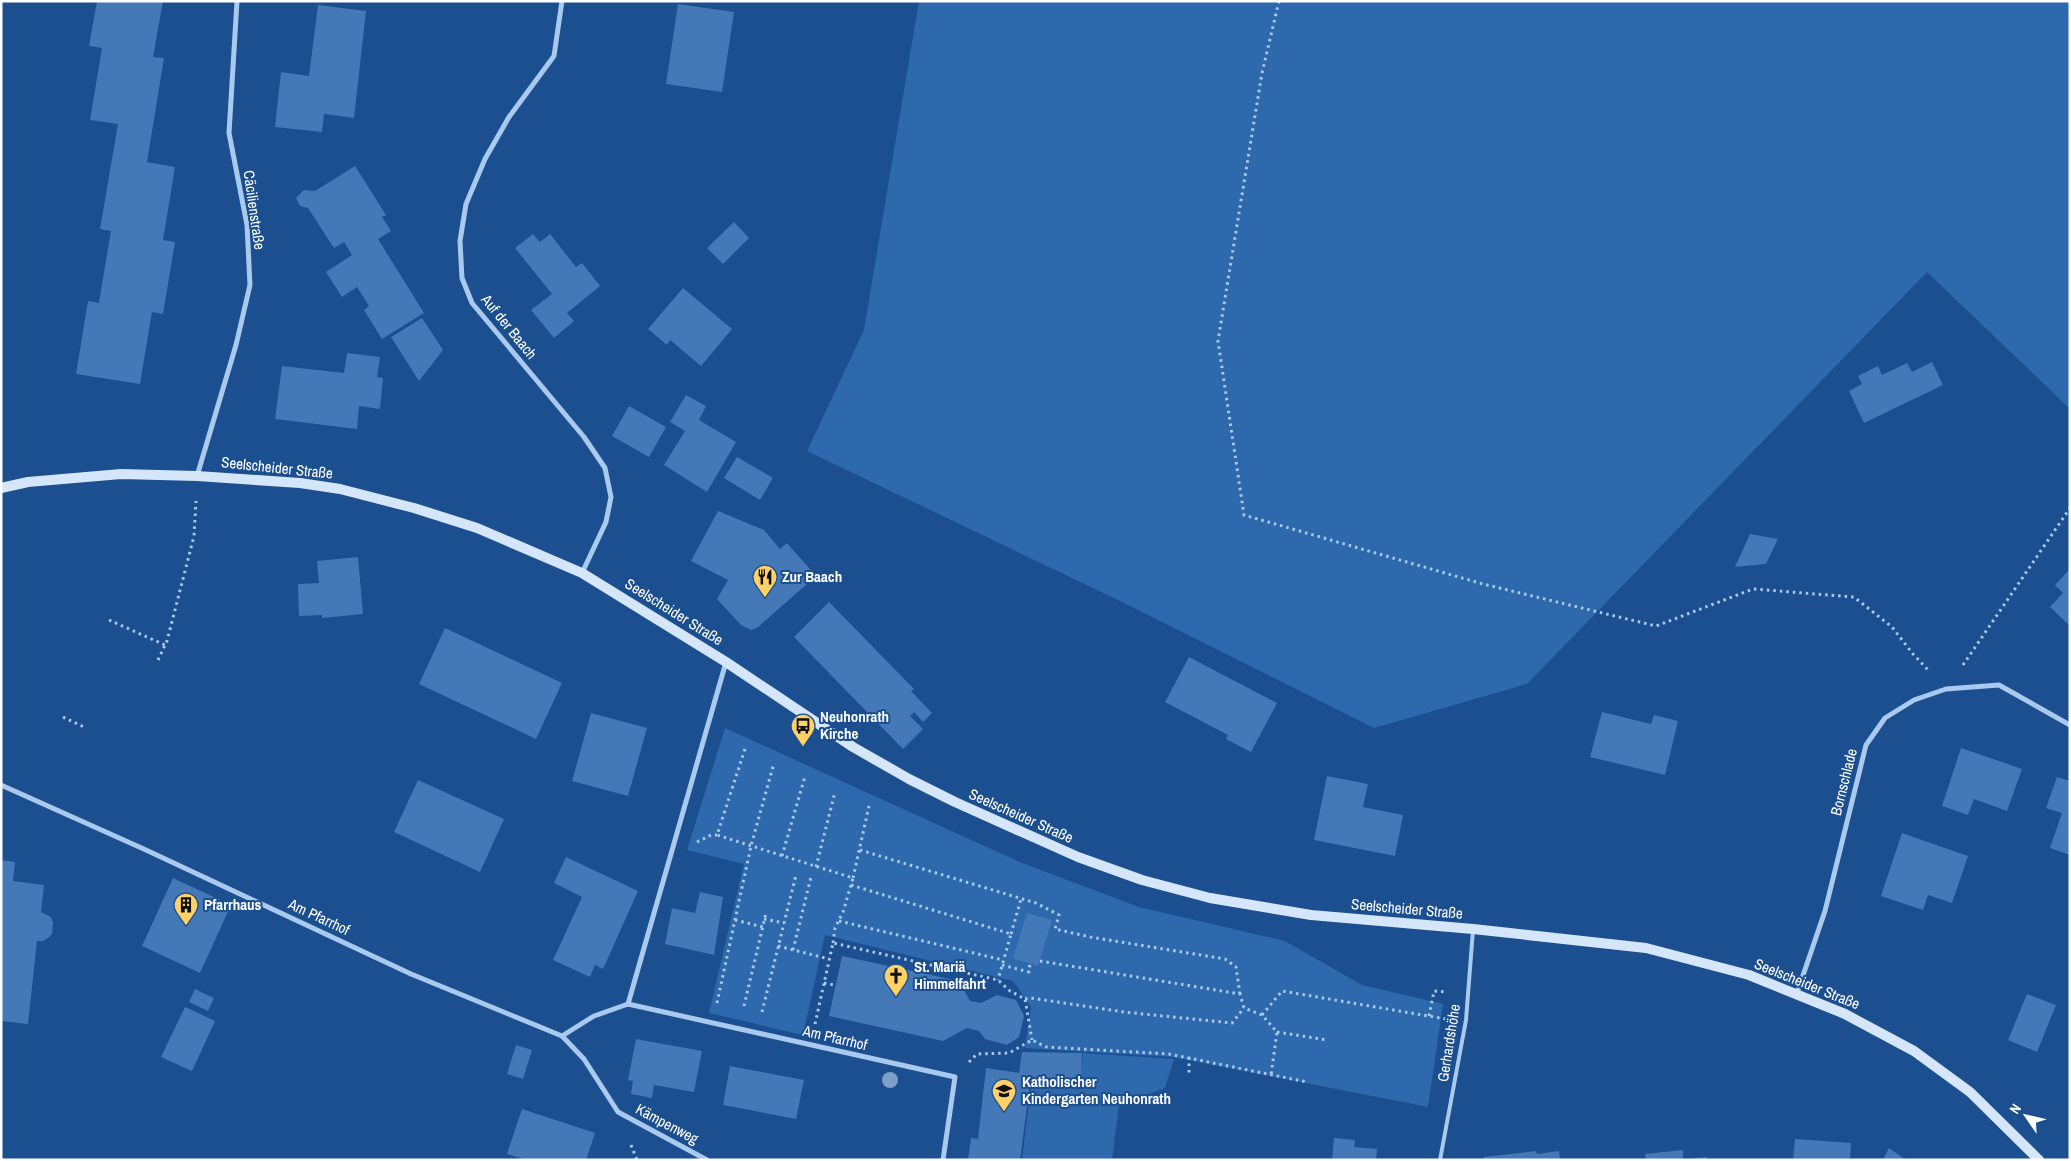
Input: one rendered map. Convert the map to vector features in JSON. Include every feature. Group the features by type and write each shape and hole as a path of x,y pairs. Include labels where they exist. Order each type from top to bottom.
{"street":[{"name":"Cäcilienstraße","path":"197,476 236,345 250,285 247,225 229,133 237,1"},
{"name":"Auf der Baach","path":"562,1 554,56 509,117 485,159 466,204 460,241 462,278 472,303 584,437 605,468 610,497 606,522 582,573"},
{"name":"Seelscheider Straße","path":"1,488 28,482 121,474 197,476 300,483 340,489 395,503 477,528 582,573 726,662 853,747 909,779 1012,829 1105,867 1142,880 1210,898 1311,915 1473,929 1646,948 1749,975 1846,1014 1914,1051 1970,1092 2039,1160"},
{"path":"562,1036 594,1016 628,1004 726,662"},
{"name":"Bornschlade","path":"1797,993 1825,911 1866,745 1885,718 1914,700 1946,689 1999,685 2070,725"},
{"name":"Am Pfarrhof","path":"1,786 146,850 411,974 562,1036"},
{"name":"Am Pfarrhof","path":"628,1004 955,1078"},
{"name":"Kämpenweg","path":"562,1036 584,1058 618,1112 707,1160"},
{"path":"943,1160 955,1078"}],"lane":[{"name":"Gerhardshöhe","path":"1440,1160 1466,1020 1473,929"}],"path":[{"path":"1279,1 1262,72 1218,340 1244,515 1483,584 1656,626 1753,589 1854,597 1892,627 1913,654 1946,689 2070,508"},
{"path":"158,660 165,645 194,536 197,476"},
{"path":"109,620 165,645"},
{"path":"63,717 86,728"},
{"path":"745,749 717,835 853,878"},
{"path":"716,1008 751,846 774,763"},
{"path":"782,856 805,776"},
{"path":"816,867 835,792"},
{"path":"815,1024 835,928 840,921 853,878 869,806"},
{"path":"860,850 1036,903 1059,915 1055,929 1090,937 1225,959 1236,967 1244,1008"},
{"path":"760,1019 796,874"},
{"path":"793,950 811,877"},
{"path":"851,885 1011,934"},
{"path":"998,980 1021,900"},
{"path":"742,1014 766,914"},
{"path":"764,919 784,923"},
{"path":"735,920 762,927"},
{"path":"840,921 1003,960"},
{"path":"833,943 998,980 1010,991 1025,999 1031,998 1169,1018 1232,1023 1244,1008"},
{"path":"778,946 829,959"},
{"path":"1040,961 1240,994"},
{"path":"1002,965 1029,972 1030,963"},
{"path":"824,983 834,985"},
{"path":"1262,1015 1282,991 1429,1016 1466,1020"},
{"path":"1429,1016 1434,991 1467,994"},
{"path":"1025,999 1032,1040"},
{"path":"1244,1008 1262,1015 1277,1032 1327,1040"},
{"path":"807,1025 824,1026"},
{"path":"1271,1074 1277,1032"},
{"path":"1032,1040 1046,1047 1168,1054 1189,1057 1307,1082"},
{"path":"955,1078 976,1054 1009,1054 1032,1040"},
{"path":"1189,1057 1189,1074"}],"shaded area":[{"path":"919,1 2070,1 2070,409 1927,272 1527,684 1374,728 1118,600 807,451 864,330"},
{"path":"725,728 1022,863 1139,907 1285,941 1362,985 1443,1004 1428,1107 1173,1057 1025,1048 1031,1007 1013,981 825,935 803,1035 709,1013 744,864 687,850"},
{"path":"1083,1053 1174,1059 1165,1088 1119,1105 1112,1160 1022,1160 1031,1085 1080,1086"}],"building":[{"path":"97,1 163,1 153,57 164,58 147,162 175,167 163,240 175,242 163,314 152,312 140,384 76,374 88,301 99,303 111,231 100,229 118,124 90,120 102,48 89,46"},
{"path":"678,4 734,12 722,92 666,84"},
{"path":"318,5 366,11 354,118 324,114 322,132 275,127 281,72 309,76"},
{"path":"355,166 386,215 382,217 391,231 378,239 424,313 382,339 364,310 369,306 357,287 342,297 326,272 352,255 344,242 334,248 308,208 300,206 296,198 304,190 315,191"},
{"path":"734,222 749,238 723,264 707,248"},
{"path":"533,234 540,242 550,234 576,267 582,263 600,286 567,313 574,321 554,338 531,310 552,294 515,248"},
{"path":"683,288 732,329 701,366 670,340 667,345 648,329"},
{"path":"422,318 443,350 419,381 391,337"},
{"path":"347,353 380,357 377,377 383,378 380,409 359,406 357,429 275,419 282,366 344,373"},
{"path":"1932,362 1943,385 1864,423 1849,391 1862,384 1858,376 1878,366 1882,375 1907,363 1912,372"},
{"path":"686,395 706,406 699,420 736,442 707,492 664,465 685,431 670,422"},
{"path":"629,406 666,427 649,457 612,436"},
{"path":"737,457 773,478 760,500 724,478"},
{"path":"718,511 764,530 780,549 787,543 816,576 757,628 751,630 741,625 717,599 728,580 691,561"},
{"path":"1750,534 1778,539 1766,564 1735,567"},
{"path":"358,557 363,614 322,618 322,615 299,616 298,584 319,583 317,561"},
{"path":"2070,569 2070,626 2050,607 2063,593 2055,585"},
{"path":"829,602 914,689 911,691 932,713 923,722 914,712 910,716 923,729 903,749 794,637"},
{"path":"445,628 562,683 536,739 419,684"},
{"path":"1189,657 1277,703 1251,752 1226,739 1228,735 1165,702"},
{"path":"1602,712 1651,724 1654,715 1678,721 1665,775 1590,757"},
{"path":"591,713 647,728 628,796 572,781"},
{"path":"1961,748 2022,769 2007,811 1974,799 1968,815 1942,806"},
{"path":"1327,776 1368,784 1363,807 1403,815 1395,856 1314,840"},
{"path":"2057,777 2070,781 2070,855 2050,848 2062,813 2046,808"},
{"path":"418,780 504,819 480,872 394,832"},
{"path":"1902,833 1968,856 1952,903 1928,895 1923,910 1881,896"},
{"path":"566,857 638,891 603,969 595,965 590,977 553,960 582,897 554,883"},
{"path":"1,860 15,862 13,881 44,885 41,912 51,917 53,923 52,934 43,941 37,941 28,1024 1,1021"},
{"name":"Pfarrhaus","path":"173,878 231,905 200,973 142,946"},
{"path":"700,892 723,897 714,955 665,944 672,908 695,913"},
{"path":"1027,913 1052,920 1038,966 1013,958"},
{"path":"842,956 959,981 970,1001 981,1003 997,995 1016,1000 1024,1016 1019,1037 1007,1045 985,1039 979,1031 967,1028 943,1041 829,1016"},
{"path":"195,989 214,998 208,1011 189,1002"},
{"path":"2027,994 2056,1005 2037,1052 2008,1040"},
{"path":"185,1007 215,1021 192,1071 161,1057"},
{"path":"636,1039 702,1051 694,1092 654,1085 652,1098 631,1094 633,1081 628,1080"},
{"path":"516,1045 532,1050 523,1079 507,1074"},
{"name":"Katholischer Kindergarten Neuhonrath","path":"1022,1052 1082,1053 1081,1085 1030,1083 1020,1160 968,1160 971,1138 978,1139 986,1068 1019,1073"},
{"path":"730,1066 804,1080 796,1119 723,1105"},
{"path":"522,1109 595,1133 586,1160 526,1160 507,1154"},
{"path":"1334,1138 1355,1140 1354,1147 1377,1149 1376,1160 1332,1160"},
{"path":"1795,1139 1851,1143 1850,1160 1793,1160"},
{"path":"1889,1148 1906,1160 1883,1160"},
{"path":"1683,1150 1683,1160 1646,1160 1645,1154"},
{"path":"1536,1151 1537,1154 1559,1151 1560,1160 1484,1160 1484,1157"},
{"path":"1707,1157 1707,1160 1695,1160 1694,1158"}],"place":[{"name":"Zur Baach","path":"765,598"},
{"name":"Neuhonrath Kirche","path":"803,747"},
{"name":"Pfarrhaus","path":"186,926"},
{"name":"St. Mariä Himmelfahrt","path":"896,997"},
{"name":"Katholischer Kindergarten Neuhonrath","path":"1004,1112"}]}
